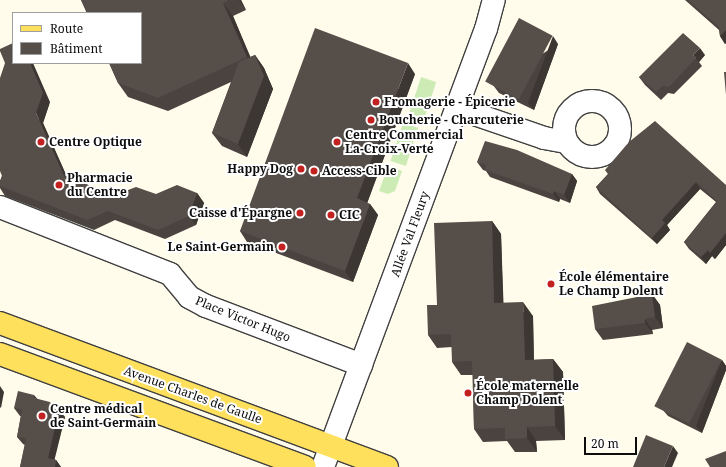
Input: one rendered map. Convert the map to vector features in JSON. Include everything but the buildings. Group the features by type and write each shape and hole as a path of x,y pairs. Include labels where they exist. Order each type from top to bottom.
{"main road":[{"name":"Avenue Charles de Gaulle","path":"0,324 387,467"},
{"path":"0,354 305,467"}],"street":[{"name":"Allée Val Fleury","path":"323,467 457,108 494,0"},
{"path":"457,108 544,138 566,142"},
{"name":"Place Victor Hugo","path":"0,207 170,274 189,297 206,306 361,365"}],"green space":[{"path":"421,77 436,82 424,120 409,115"},
{"path":"403,123 418,128 406,166 391,161"},
{"path":"388,166 402,171 395,191 388,194 379,191"}],"place":[{"name":"Fromagerie - Épicerie","path":"376,102"},
{"name":"Boucherie - Charcuterie","path":"371,120"},
{"name":"Centre Optique","path":"41,142"},
{"name":"Centre Commercial La-Croix-Verte","path":"337,142"},
{"name":"Happy Dog","path":"301,169"},
{"name":"Access-Cible","path":"314,171"},
{"name":"Pharmacie du Centre","path":"59,185"},
{"name":"Caisse d'Épargne","path":"300,213"},
{"name":"CIC","path":"331,215"},
{"name":"Le Saint-Germain","path":"282,247"},
{"name":"École élémentaire Le Champ Dolent","path":"551,284"},
{"name":"École maternelle Champ Dolent","path":"468,393"},
{"name":"Centre médical de Saint-Germain","path":"42,416"}]}
